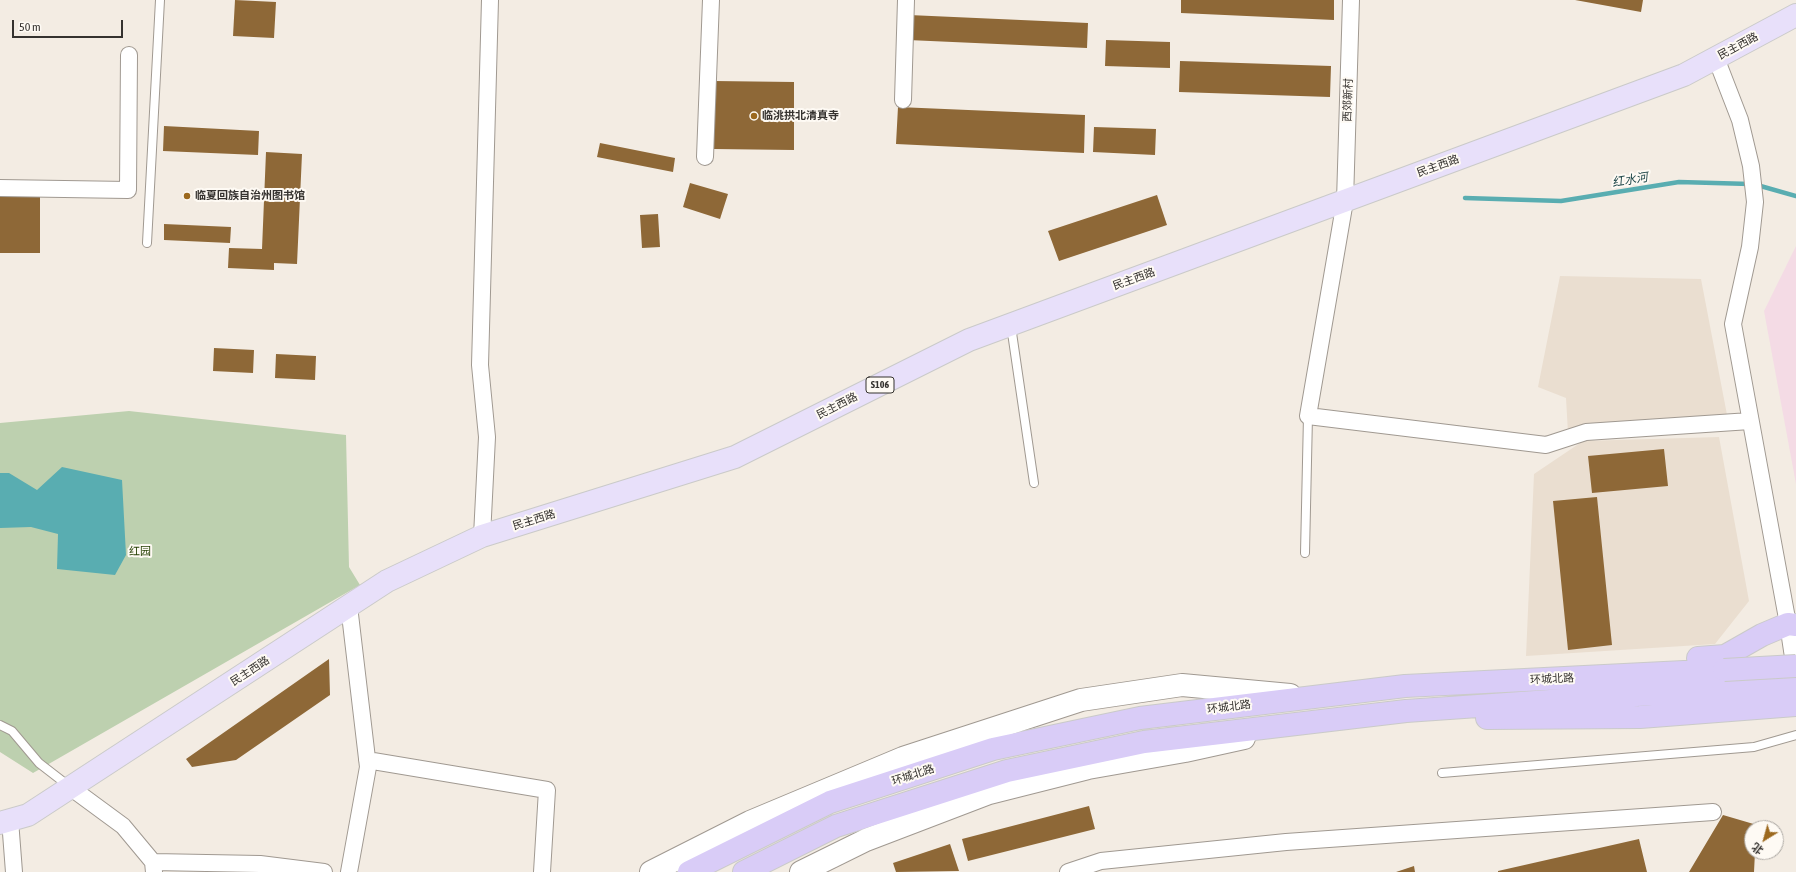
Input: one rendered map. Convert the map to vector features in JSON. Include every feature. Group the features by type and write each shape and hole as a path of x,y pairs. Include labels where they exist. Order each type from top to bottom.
{"highway":[{"path":"1347,693 1400,677 1725,656 1762,635 1792,624"},
{"name":"环城北路","path":"744,872 836,826 1007,770 1144,742 1406,711 1723,679 1796,666"},
{"name":"环城北路","path":"689,872 830,802 993,748 1140,718 1405,686 1723,679 1796,684"},
{"path":"1406,711 1500,719 1640,717 1796,705"}],"main road":[{"name":"民主西路","path":"5,822 28,815 387,581 482,536 735,457 969,340 1684,75 1796,15"},
{"path":"651,872 750,822 903,758 1081,700 1182,685 1313,697"},
{"path":"801,872 866,840 989,793 1088,768 1185,752 1318,721"}],"street":[{"path":"482,536 487,437 480,365 490,0"},
{"path":"705,157 711,0"},
{"path":"903,100 906,0"},
{"name":"西郊新村","path":"1308,416 1345,201 1351,0"},
{"path":"0,188 128,190 129,55"},
{"path":"1716,58 1740,120 1751,166 1755,202 1750,247 1733,324 1750,421 1792,624 1796,677"},
{"path":"1308,416 1546,445 1586,432 1750,421"},
{"path":"349,606 368,766 349,872"},
{"path":"367,760 547,790 542,872"},
{"path":"70,787 123,826 154,867 260,864 324,872"},
{"path":"1068,872 1101,861 1286,842 1713,812"},
{"path":"5,822 14,872"}],"lane":[{"path":"147,243 160,0"},
{"path":"1011,325 1034,483"},
{"path":"1305,553 1308,416"},
{"path":"0,725 12,731 39,763 70,787"},
{"path":"1442,773 1754,747 1796,735"}],"shaded area":[{"path":"1796,246 1796,484 1764,311"},
{"path":"1560,276 1701,279 1728,420 1568,433 1566,398 1538,387"},
{"path":"1719,437 1749,601 1715,644 1526,656 1534,474 1583,441"}],"green space":[{"name":"红园","path":"129,411 346,435 349,567 360,585 33,773 0,752 0,423"}],"water":[{"path":"62,467 122,480 126,555 115,575 57,569 58,534 31,527 0,528 0,473 9,473 37,490"}],"building":[{"path":"235,0 276,2 274,38 233,36"},
{"path":"1181,0 1334,0 1334,20 1181,13"},
{"path":"1575,0 1643,0 1641,12"},
{"path":"909,15 1088,23 1087,48 908,40"},
{"path":"1106,40 1170,42 1170,68 1105,66"},
{"path":"1180,61 1331,66 1330,97 1179,92"},
{"name":"临洮拱北清真寺","path":"714,81 794,82 794,150 714,149"},
{"path":"898,107 1085,115 1084,153 896,144"},
{"path":"164,126 259,131 258,155 163,151"},
{"path":"1094,127 1156,129 1155,155 1093,152"},
{"path":"600,143 675,158 673,172 597,157"},
{"path":"266,152 302,154 297,264 274,263 274,270 228,268 229,248 262,249"},
{"path":"690,183 728,194 720,219 683,207"},
{"path":"1157,195 1167,225 1059,261 1048,231"},
{"path":"0,197 40,197 40,253 0,253"},
{"path":"658,214 660,247 642,248 640,215"},
{"path":"164,224 231,227 230,243 164,240"},
{"path":"214,348 254,350 253,373 213,371"},
{"path":"276,354 316,356 315,380 275,378"},
{"path":"1664,449 1668,486 1592,493 1588,456"},
{"path":"1597,497 1612,645 1568,650 1553,501"},
{"path":"329,659 330,695 236,760 192,767 186,759"},
{"path":"1089,806 1095,829 968,861 962,839"},
{"path":"1723,815 1744,821 1744,860 1755,860 1754,872 1689,872"},
{"path":"1639,839 1647,872 1498,872 1498,871"},
{"path":"950,844 959,871 896,872 893,863"},
{"path":"1414,866 1415,872 1396,872"}],"waterway":[{"name":"红水河","path":"1465,198 1561,201 1679,182 1750,184"},
{"name":"红水河","path":"1757,185 1796,196"}],"place":[{"name":"临洮拱北清真寺","path":"754,116"},
{"name":"临夏回族自治州图书馆","path":"187,196"}]}
